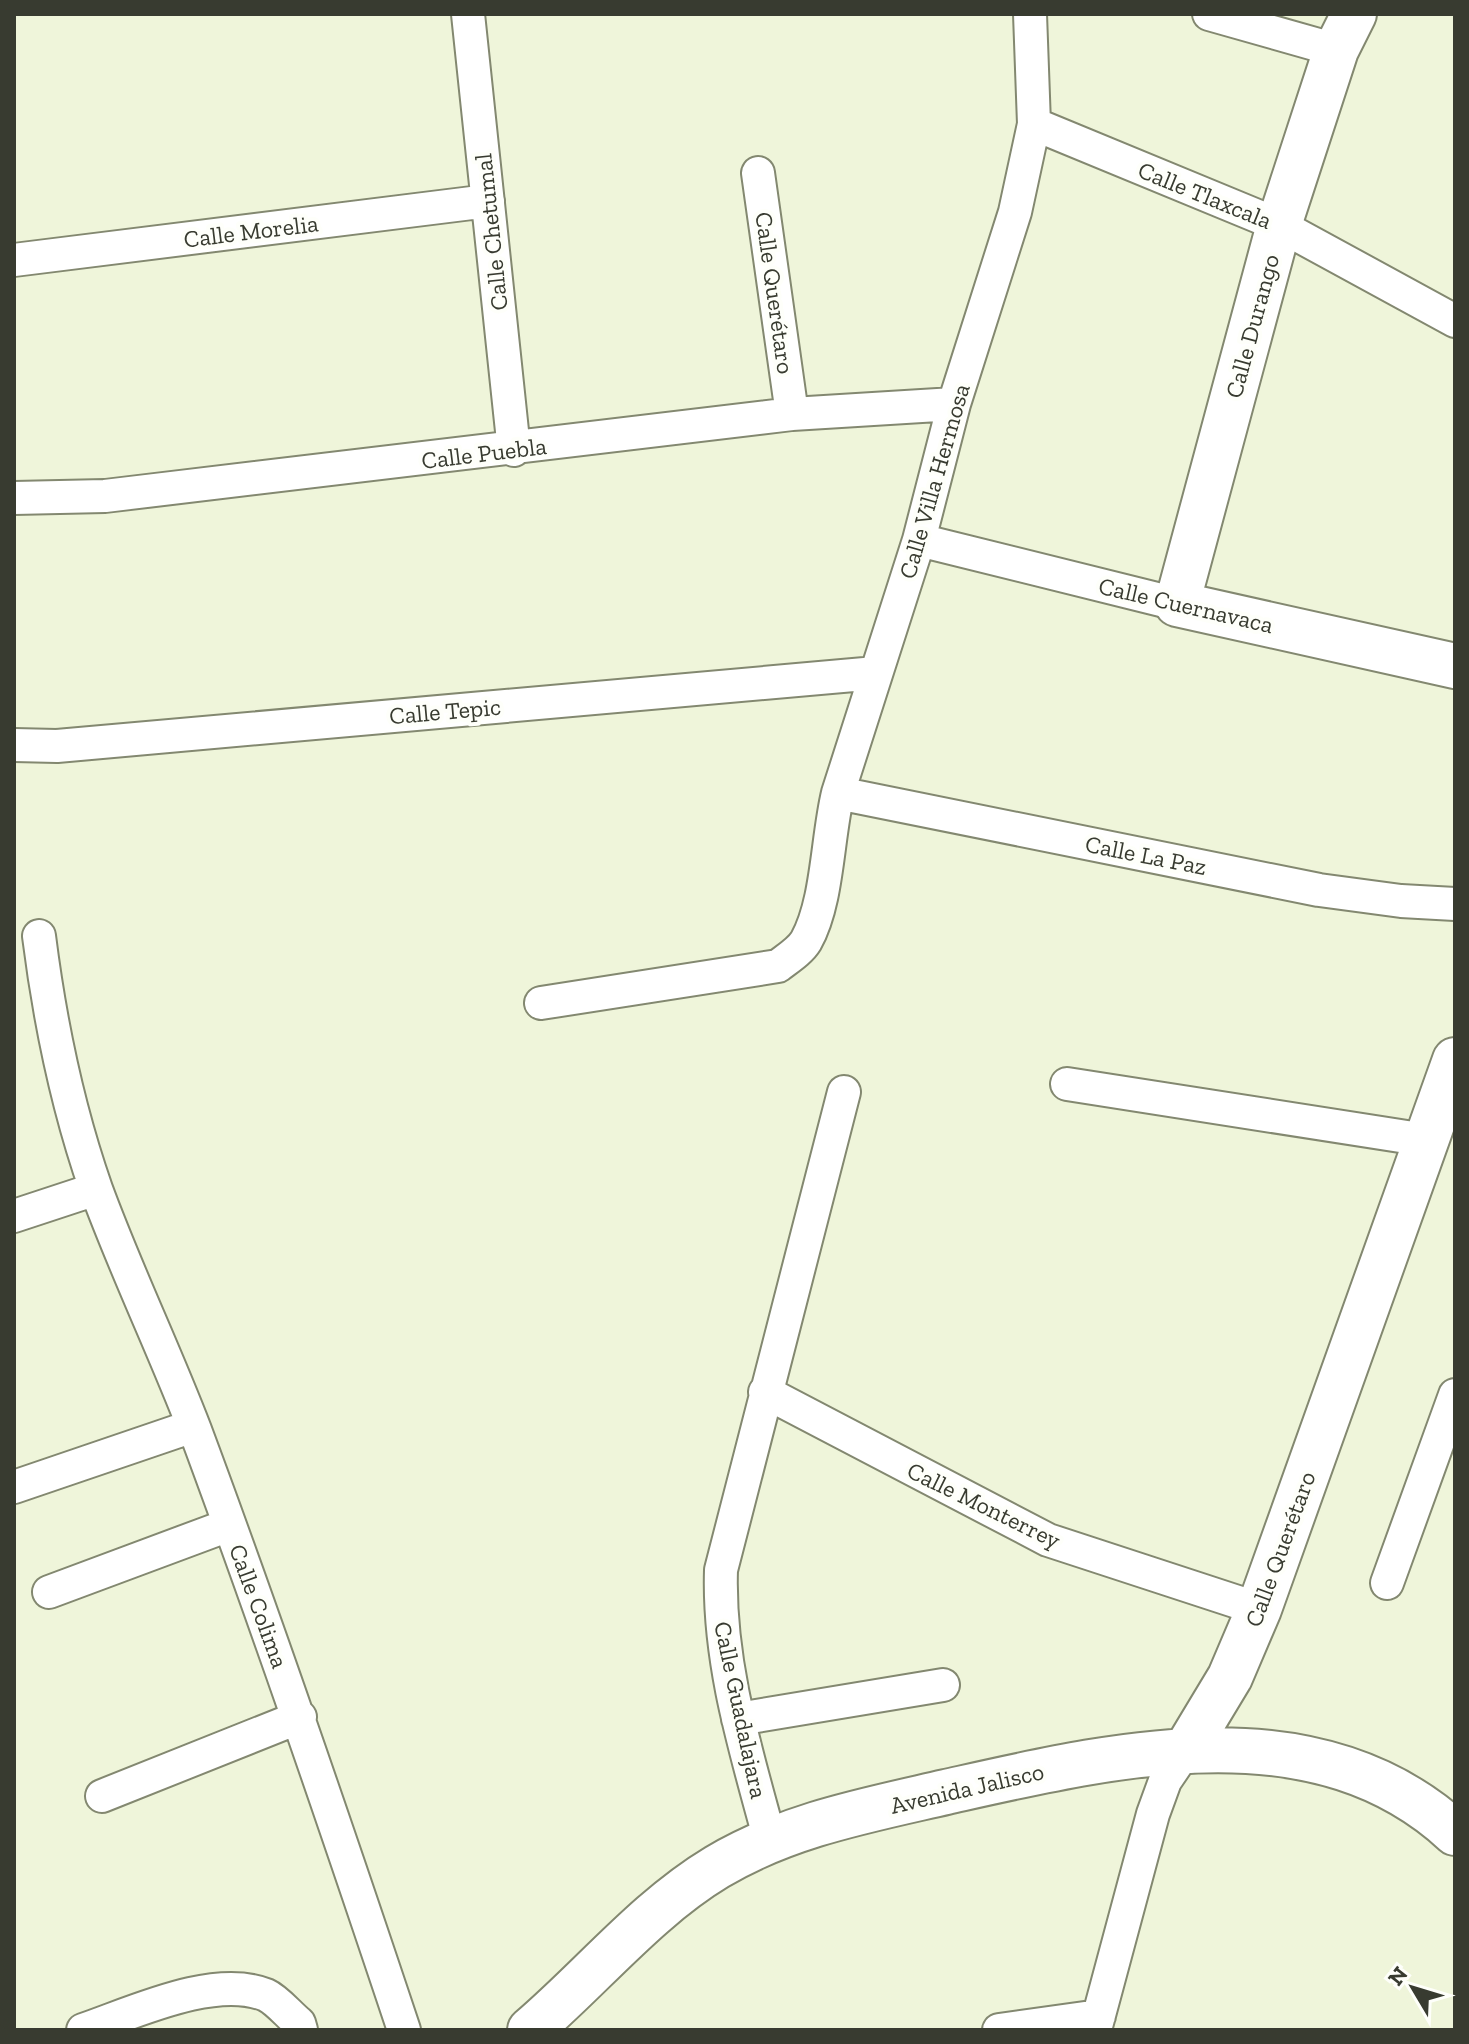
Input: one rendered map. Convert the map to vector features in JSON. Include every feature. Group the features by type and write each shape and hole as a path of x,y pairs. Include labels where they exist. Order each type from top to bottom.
{"street":[{"name":"Calle Chetumal","path":"468,14 514,450"},
{"name":"Calle Villa Hermosa","path":"541,1003 778,966 804,944 817,915 829,830 838,793 919,540 954,404 1000,268 1034,124 1030,14"},
{"path":"1209,14 1345,32"},
{"name":"Calle Durango","path":"1177,604 1279,225 1345,32"},
{"name":"Calle Tlaxcala","path":"1034,124 1279,225 1455,321"},
{"name":"Calle Querétaro","path":"758,173 792,414"},
{"name":"Calle Morelia","path":"14,260 488,201"},
{"name":"Calle Puebla","path":"14,498 105,496 514,450 792,414 954,404"},
{"name":"Calle Cuernavaca","path":"919,540 1177,604 1455,666"},
{"name":"Calle Tepic","path":"14,745 57,746 876,673"},
{"name":"Calle La Paz","path":"838,793 1319,890 1401,901 1455,904"},
{"name":"Calle Colima","path":"39,936 50,1023 61,1077 96,1189 193,1426 300,1717 404,2030"},
{"name":"Calle Querétaro","path":"1097,2023 1153,1814 1165,1781 1217,1702 1259,1609 1455,1060"},
{"path":"1067,1084 1426,1140"},
{"name":"Calle Guadalajara","path":"770,1840 738,1719 719,1619 721,1570 844,1092"},
{"path":"14,1216 96,1189"},
{"name":"Calle Monterrey","path":"765,1392 1048,1540 1259,1609"},
{"path":"1387,1583 1455,1395"},
{"path":"14,1487 193,1426"},
{"path":"49,1592 229,1525"},
{"path":"738,1719 943,1685"},
{"path":"102,1796 300,1717"},
{"name":"Avenida Jalisco","path":"530,2030 660,1910 716,1868 770,1840 840,1817 1084,1761 1186,1750 1264,1751 1319,1761 1385,1784 1450,1822"},
{"path":"83,2030 178,1997 222,1988 266,1995 299,2023 301,2030"},
{"path":"999,2030 1097,2023"}]}
